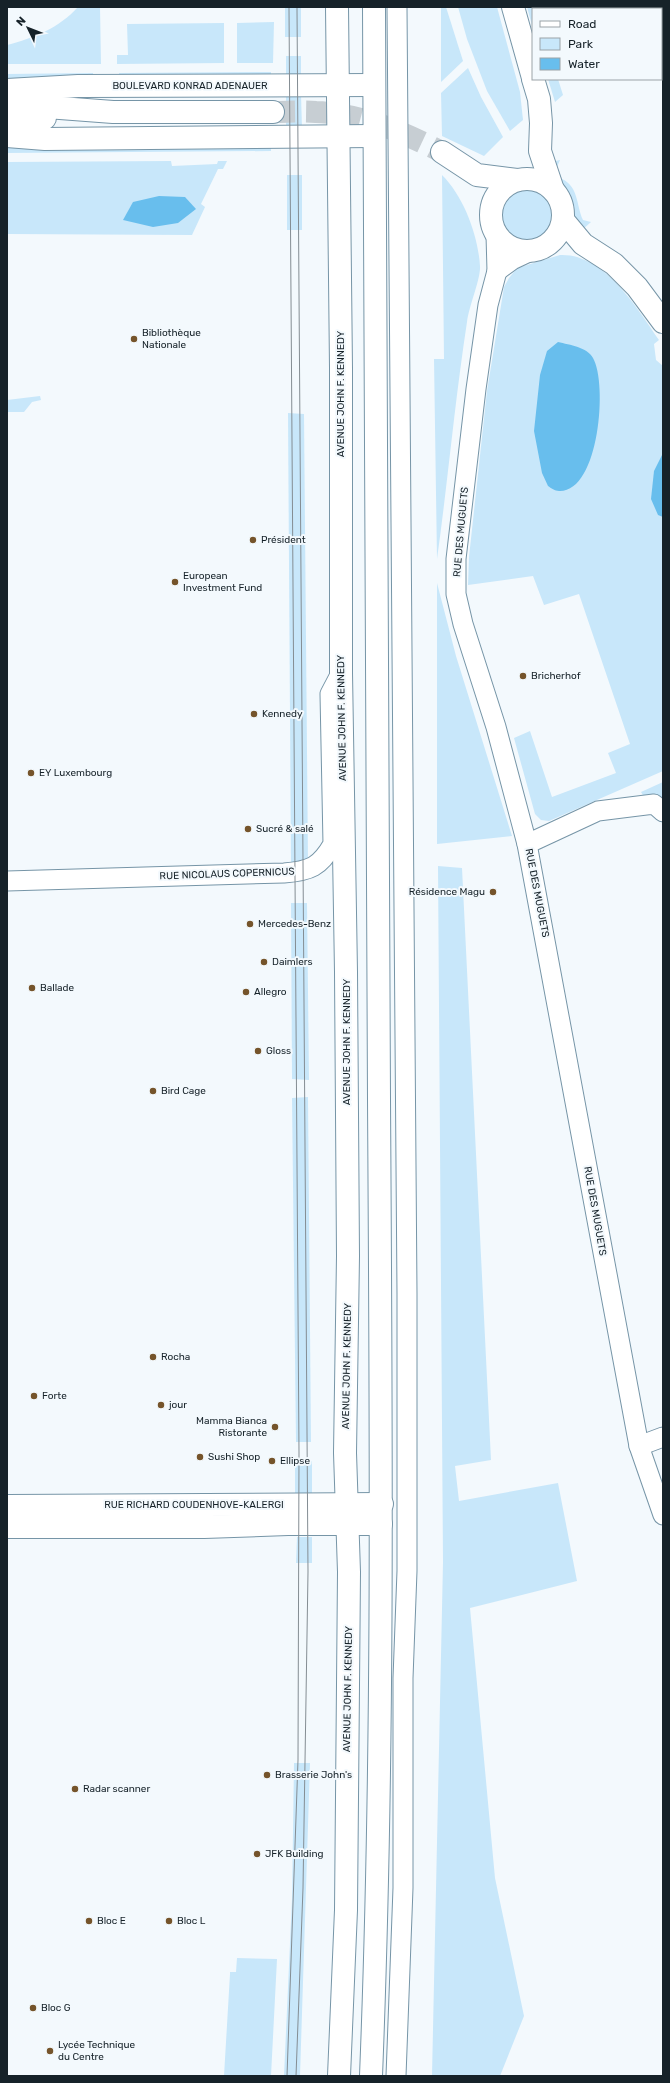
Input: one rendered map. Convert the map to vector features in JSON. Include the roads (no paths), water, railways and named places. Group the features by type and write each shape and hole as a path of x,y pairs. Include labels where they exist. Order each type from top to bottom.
{"main road":[{"name":"AVENUE JOHN F. KENNEDY","path":"336,7 339,137 341,673 346,980 348,1256 345,1453 349,1603 346,1910 339,2076"},
{"path":"371,2076 378,1909 381,1514 374,7"},
{"path":"513,7 532,74"},
{"path":"534,80 539,99 541,123 540,151 553,190 562,204 563,220 558,234 538,248"},
{"name":"BOULEVARD KONRAD ADENAUER","path":"7,90 78,86 374,85"},
{"path":"7,104 114,112 273,112"},
{"path":"7,121 114,112"},
{"path":"7,136 45,139 374,136"},
{"path":"540,151 521,180 506,186 497,194 491,209 490,218 496,234 506,246 521,251 583,244"},
{"path":"442,152 476,175 540,181 553,190"},
{"path":"476,175 491,209"},
{"path":"563,220 583,244 614,264 637,287 663,322"},
{"name":"RUE RICHARD COUDENHOVE-KALERGI","path":"7,1506 381,1514"},
{"name":"RUE RICHARD COUDENHOVE-KALERGI","path":"7,1527 204,1527 288,1524 347,1514"}],"street":[{"path":"396,2076 403,1888 403,1678 407,1571 407,1294 397,7"},
{"name":"RUE DES MUGUETS","path":"496,234 497,271 488,305 476,389 456,559 456,594 463,624 496,727 527,844 639,1446 663,1515"},
{"path":"497,271 512,260 538,248"},
{"name":"RUE NICOLAUS COPERNICUS","path":"7,881 262,874 294,872 313,868 327,854 333,844 330,694 341,673"},
{"path":"527,844 598,811 654,804 663,812"},
{"path":"639,1446 663,1437"}],"water":[{"path":"159,196 185,197 196,209 178,223 153,227 123,220 133,202"},
{"path":"558,342 578,347 590,354 593,358 597,371 600,390 597,435 591,457 583,475 573,487 559,491 548,486 542,473 534,431 540,375 547,351"},
{"path":"663,453 663,517 658,515 651,499 654,471"}],"tunnel":[{"path":"273,112 333,113 366,120 397,131 442,152"}],"tram line":[{"path":"287,2076 298,1760 299,1453 289,7"},
{"path":"296,2076 303,1888 308,1572 297,7"}],"place":[{"name":"Bibliothèque Nationale","path":"134,339"},
{"name":"Président","path":"253,540"},
{"name":"European Investment Fund","path":"175,582"},
{"name":"Bricherhof","path":"523,676"},
{"name":"Kennedy","path":"254,714"},
{"name":"EY Luxembourg","path":"31,773"},
{"name":"Sucré & salé","path":"248,829"},
{"name":"Résidence Magu","path":"493,892"},
{"name":"Mercedes-Benz","path":"250,924"},
{"name":"Daimlers","path":"264,962"},
{"name":"Ballade","path":"32,988"},
{"name":"Allegro","path":"246,992"},
{"name":"Gloss","path":"258,1051"},
{"name":"Bird Cage","path":"153,1091"},
{"name":"Rocha","path":"153,1357"},
{"name":"Forte","path":"34,1396"},
{"name":"jour","path":"161,1405"},
{"name":"Mamma Bianca Ristorante","path":"275,1427"},
{"name":"Sushi Shop","path":"200,1457"},
{"name":"Ellipse","path":"272,1461"},
{"name":"Brasserie John's","path":"267,1775"},
{"name":"Radar scanner","path":"75,1789"},
{"name":"JFK Building","path":"257,1854"},
{"name":"Bloc E","path":"89,1921"},
{"name":"Bloc L","path":"169,1921"},
{"name":"Bloc G","path":"33,2008"},
{"name":"Lycée Technique du Centre","path":"50,2051"}]}
